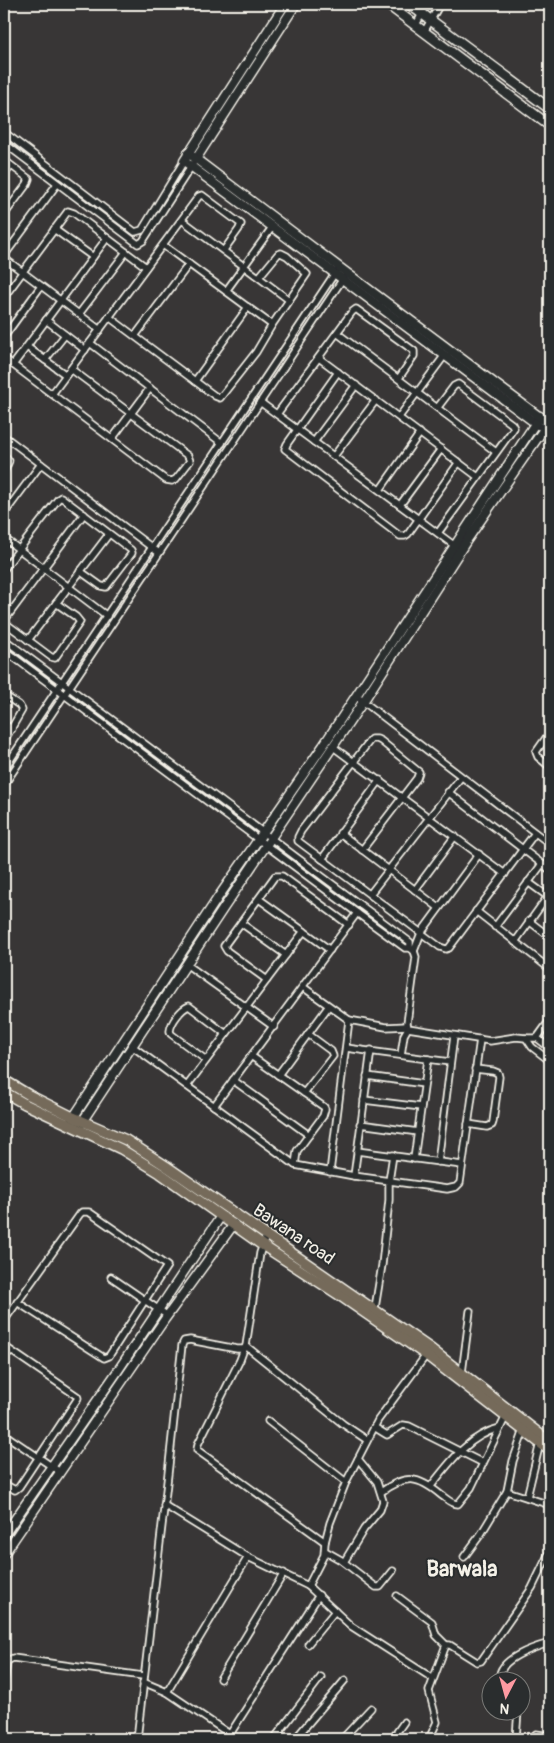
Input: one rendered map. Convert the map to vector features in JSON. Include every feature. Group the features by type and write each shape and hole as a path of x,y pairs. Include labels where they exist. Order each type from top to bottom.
{"main road":[{"path":"387,4 550,126"},
{"path":"410,4 550,109"},
{"name":"Bawana road","path":"4,1080 71,1121"},
{"name":"Bawana road","path":"4,1092 26,1104 134,1144 266,1236 375,1308 550,1451"},
{"name":"Bawana road","path":"80,1125 125,1151 262,1245 462,1373 550,1442"}],"street":[{"path":"4,132 135,232 142,230 188,153 285,4"},
{"path":"4,143 138,244 143,241 296,4"},
{"path":"416,25 427,4"},
{"path":"424,32 440,4"},
{"path":"188,153 337,270 537,420"},
{"path":"4,160 27,177 29,182 4,215"},
{"path":"184,161 337,270"},
{"path":"4,175 11,166"},
{"path":"57,184 4,257 100,330"},
{"path":"52,394 199,196 204,195 241,224 224,250"},
{"path":"4,297 66,213 71,212 146,267"},
{"path":"182,220 289,300"},
{"path":"226,291 273,226"},
{"path":"54,229 93,257"},
{"path":"13,365 107,238"},
{"path":"163,245 272,325"},
{"path":"79,314 126,252"},
{"path":"109,317 218,398 223,396 259,348 272,325 307,274 281,253 278,254 259,277"},
{"path":"135,336 189,264"},
{"path":"4,770 337,270"},
{"path":"345,276 445,355 537,420 547,425 550,434"},
{"path":"4,785 345,276"},
{"path":"4,337 41,286"},
{"path":"195,381 248,307"},
{"path":"276,414 356,309 414,351 414,356 399,378"},
{"path":"46,320 85,350"},
{"path":"337,332 496,452"},
{"path":"45,360 65,334"},
{"path":"90,343 222,442"},
{"path":"27,346 66,375"},
{"path":"399,417 445,355"},
{"path":"4,358 169,481 176,479 188,464 190,458 71,369"},
{"path":"319,358 478,477"},
{"path":"338,372 285,447 287,451 400,536 408,534 459,462"},
{"path":"438,408 454,386 458,384 512,424 514,428 438,533"},
{"path":"314,442 356,385"},
{"path":"112,439 150,388"},
{"path":"334,456 376,400"},
{"path":"260,402 455,546"},
{"path":"71,1121 356,696 537,420"},
{"path":"80,1125 363,702 468,540 547,425"},
{"path":"380,490 420,433"},
{"path":"4,436 159,553"},
{"path":"400,505 441,449"},
{"path":"4,455 9,461 4,472"},
{"path":"4,514 41,464"},
{"path":"4,568 61,497 131,550 132,553 106,587 101,586 80,571"},
{"path":"56,603 80,622 54,658 4,621 84,514"},
{"path":"28,640 109,534"},
{"path":"4,538 107,616"},
{"path":"4,639 410,942 416,958 407,1027 401,1055"},
{"path":"4,650 265,846 405,948 412,949"},
{"path":"4,695 19,705 22,710 4,741"},
{"path":"356,696 550,844"},
{"path":"4,724 12,729"},
{"path":"550,732 536,752 538,757 550,767"},
{"path":"362,850 418,778 419,772 381,741 371,739 299,834 298,841 440,947 446,949 535,833"},
{"path":"332,746 505,874"},
{"path":"370,894 461,777"},
{"path":"322,859 380,780"},
{"path":"448,792 550,870"},
{"path":"340,833 439,908"},
{"path":"414,890 455,836"},
{"path":"412,949 421,933 479,854"},
{"path":"495,927 542,864"},
{"path":"267,980 224,949 226,943 275,876 282,876 348,925"},
{"path":"515,942 549,897 528,882"},
{"path":"259,899 330,950"},
{"path":"476,912 550,969"},
{"path":"214,1106 357,913"},
{"path":"529,922 550,937"},
{"path":"241,923 286,955"},
{"path":"187,1086 304,931"},
{"path":"186,964 274,1027"},
{"path":"303,987 328,1007 349,1020 386,1027 407,1027 480,1039 537,1038 550,1048"},
{"path":"206,1060 171,1034 171,1025 184,1008 189,1006 226,1034"},
{"path":"278,1075 328,1007"},
{"path":"330,1172 349,1020"},
{"path":"537,1038 548,1028 550,1020"},
{"path":"304,1093 333,1056 331,1051 308,1034"},
{"path":"438,1162 454,1036"},
{"path":"526,1038 532,1047 550,1061"},
{"path":"132,1046 295,1165 354,1176 450,1189 458,1186 480,1039"},
{"path":"346,1048 450,1062"},
{"path":"354,1176 370,1050"},
{"path":"251,1056 324,1107 323,1116 298,1151 295,1165"},
{"path":"414,1158 428,1059"},
{"path":"468,1124 487,1127 492,1125 498,1086 498,1073 475,1069"},
{"path":"367,1076 424,1084"},
{"path":"233,1080 309,1135"},
{"path":"364,1100 421,1107"},
{"path":"360,1124 418,1132"},
{"path":"357,1151 462,1166"},
{"path":"375,1308 383,1258 393,1155"},
{"path":"4,1321 17,1302 80,1214 85,1211 166,1264 167,1268 109,1356 104,1358 17,1302"},
{"path":"4,1535 222,1216"},
{"path":"4,1554 168,1316 234,1224"},
{"path":"266,1236 262,1245 245,1348 198,1444 197,1450 325,1542"},
{"path":"111,1277 168,1316"},
{"path":"462,1373 470,1311"},
{"path":"136,1739 182,1345 184,1341 190,1340 237,1349 245,1348 367,1440"},
{"path":"4,1346 77,1396 76,1402 17,1489 15,1490 4,1484"},
{"path":"308,1586 323,1559 330,1522 346,1482 367,1440 380,1415 429,1352"},
{"path":"381,1492 394,1483 411,1479 419,1480 431,1486 451,1502 458,1504 471,1488 506,1416"},
{"path":"268,1421 346,1482"},
{"path":"374,1427 387,1435 400,1426 406,1425 483,1463"},
{"path":"431,1486 459,1451 490,1430 500,1428"},
{"path":"464,1557 481,1534 507,1491 513,1461 524,1430"},
{"path":"4,1434 60,1472"},
{"path":"527,1497 540,1443"},
{"path":"344,1562 364,1530 382,1507 383,1502 376,1482 358,1459"},
{"path":"507,1491 550,1506"},
{"path":"164,1505 248,1556 308,1586 351,1626 432,1678"},
{"path":"325,1551 344,1562 378,1588 382,1586 393,1571"},
{"path":"397,1596 432,1622 436,1635 446,1645 450,1645 477,1662 481,1661 532,1588 550,1551"},
{"path":"167,1692 248,1556"},
{"path":"220,1680 284,1574"},
{"path":"230,1734 319,1595"},
{"path":"308,1644 335,1611"},
{"path":"502,1670 516,1656 530,1649 550,1643"},
{"path":"429,1739 438,1722 428,1691 446,1645"},
{"path":"4,1684 7,1661 13,1658 143,1679 167,1692 237,1739"},
{"path":"274,1739 321,1677"},
{"path":"295,1739 345,1680"},
{"path":"342,1739 371,1708"},
{"path":"516,1739 517,1720"},
{"path":"392,1739 404,1722"},
{"path":"530,1739 536,1734 550,1736"}],"district":[{"name":"Barwala","path":"462,1568"}]}
